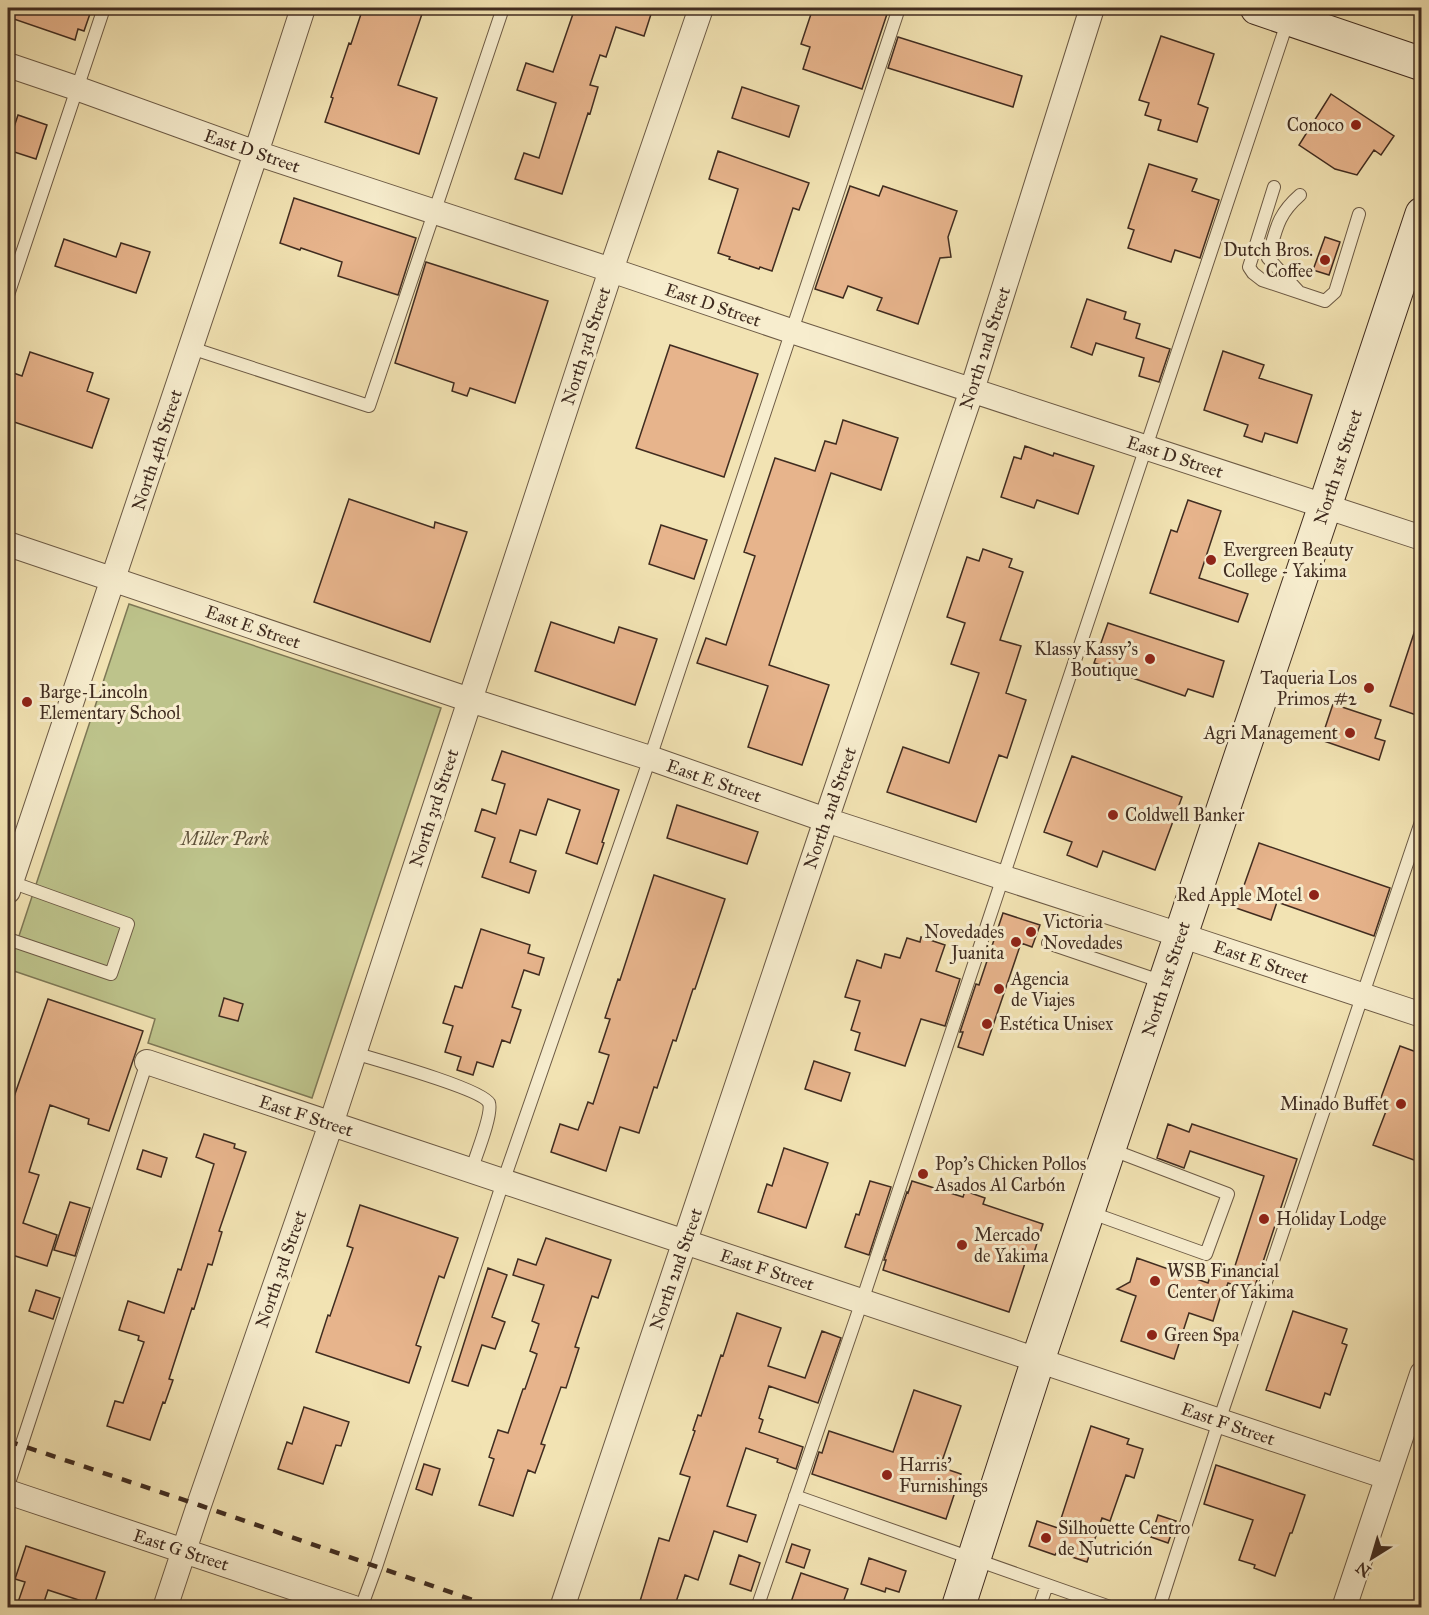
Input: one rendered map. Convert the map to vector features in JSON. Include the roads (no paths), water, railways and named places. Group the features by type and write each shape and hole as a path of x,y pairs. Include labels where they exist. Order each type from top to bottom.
{"main road":[{"path":"1257,8 1291,13 1422,64"},
{"name":"North 1st Street","path":"958,1608 1180,935 1325,506 1414,253 1422,214"}],"street":[{"name":"North 4th Street","path":"9,887 303,8"},
{"name":"North 3rd Street","path":"165,1608 331,1124 611,270 701,8"},
{"name":"North 2nd Street","path":"562,1608 972,390 1092,8"},
{"name":"East D Street","path":"8,65 256,153 1422,538"},
{"name":"East E Street","path":"8,544 470,700 650,758 826,820 1422,1015"},
{"name":"East F Street","path":"147,1062 1387,1478"},
{"path":"1344,1608 1422,1374"},
{"name":"East G Street","path":"8,1492 354,1608"}],"lane":[{"path":"8,295 104,8"},
{"path":"191,348 369,406 503,8"},
{"path":"361,1608 503,1182 650,758 899,8"},
{"path":"757,1608 862,1301 1291,13"},
{"path":"1274,187 1249,267 1262,280 1300,293 1326,301 1335,292 1359,214"},
{"path":"1300,195 1288,205 1278,220 1268,258 1300,293"},
{"path":"1159,1608 1219,1421 1422,819"},
{"path":"8,939 111,974 128,924 9,887"},
{"path":"1048,943 1164,983"},
{"path":"354,1053 431,1077 481,1096 489,1103 490,1114 471,1171"},
{"path":"8,1486 147,1062"},
{"path":"1088,1211 1206,1254 1228,1194 1109,1149"},
{"path":"795,1496 1113,1608"},
{"path":"1039,1608 1047,1584"}],"railway":[{"path":"8,1441 496,1608"}],"place":[{"name":"Conoco","path":"1356,125"},
{"name":"Dutch Bros. Coffee","path":"1325,260"},
{"name":"Evergreen Beauty College - Yakima","path":"1211,560"},
{"name":"Klassy Kassy's Boutique","path":"1150,659"},
{"name":"Taqueria Los Primos #2","path":"1369,688"},
{"name":"Barge-Lincoln Elementary School","path":"27,702"},
{"name":"Agri Management","path":"1350,733"},
{"name":"Coldwell Banker","path":"1113,815"},
{"name":"Red Apple Motel","path":"1314,895"},
{"name":"Victoria Novedades","path":"1031,932"},
{"name":"Novedades Juanita","path":"1016,942"},
{"name":"Agencia de Viajes","path":"999,989"},
{"name":"Estética Unisex","path":"987,1024"},
{"name":"Minado Buffet","path":"1401,1104"},
{"name":"Pop's Chicken Pollos Asados Al Carbón","path":"923,1174"},
{"name":"Holiday Lodge","path":"1264,1219"},
{"name":"Mercado de Yakima","path":"962,1245"},
{"name":"WSB Financial Center of Yakima","path":"1155,1281"},
{"name":"Green Spa","path":"1152,1335"},
{"name":"Harris' Furnishings","path":"887,1475"},
{"name":"Silhouette Centro de Nutrición","path":"1046,1538"}],"park label":[{"name":"Miller Park","path":"225,839"}]}
